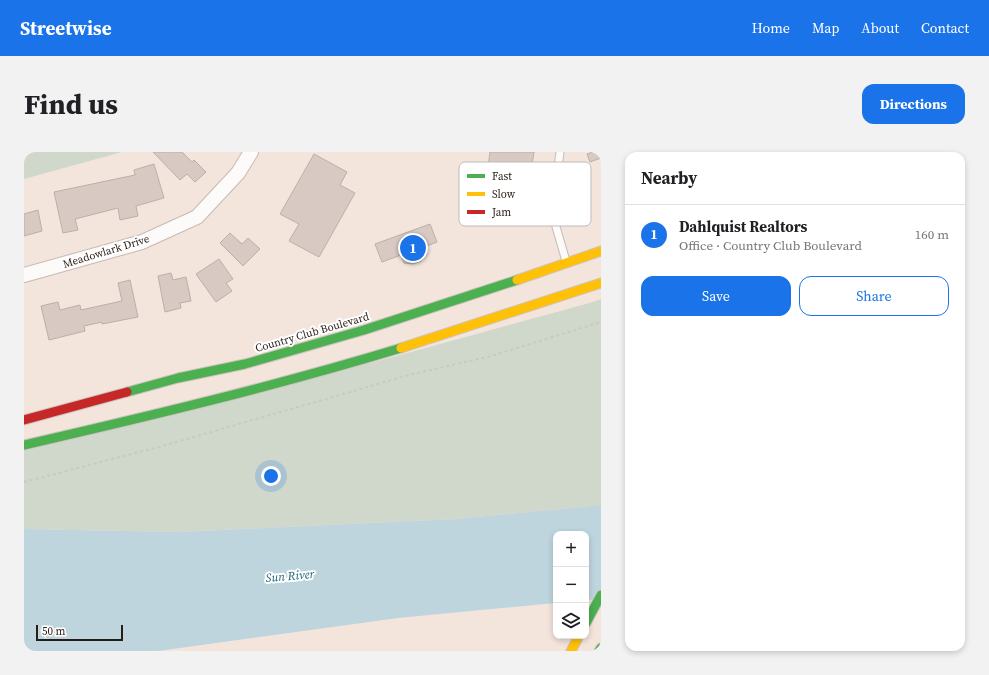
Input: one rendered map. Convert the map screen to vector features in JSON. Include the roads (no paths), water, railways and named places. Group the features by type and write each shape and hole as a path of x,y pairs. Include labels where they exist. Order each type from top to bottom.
{"main road":[{"name":"Country Club Boulevard","path":"24,420 178,378 245,364 364,330 601,251"},
{"path":"24,445 124,422 234,394 372,356 601,283"},
{"path":"589,617 601,595"},
{"path":"571,651 577,639"}],"street":[{"name":"Meadowlark Drive","path":"24,275 142,242 197,217 238,174 251,152"}],"lane":[{"path":"559,162 560,152"},
{"path":"556,226 566,263"}],"water":[{"name":"Sun River","path":"601,505 601,599 589,600 589,531 553,531 553,603 398,618 158,651 24,651 24,529 179,532 455,519"}],"place":[{"name":"Dahlquist Realtors","path":"413,248"}]}
